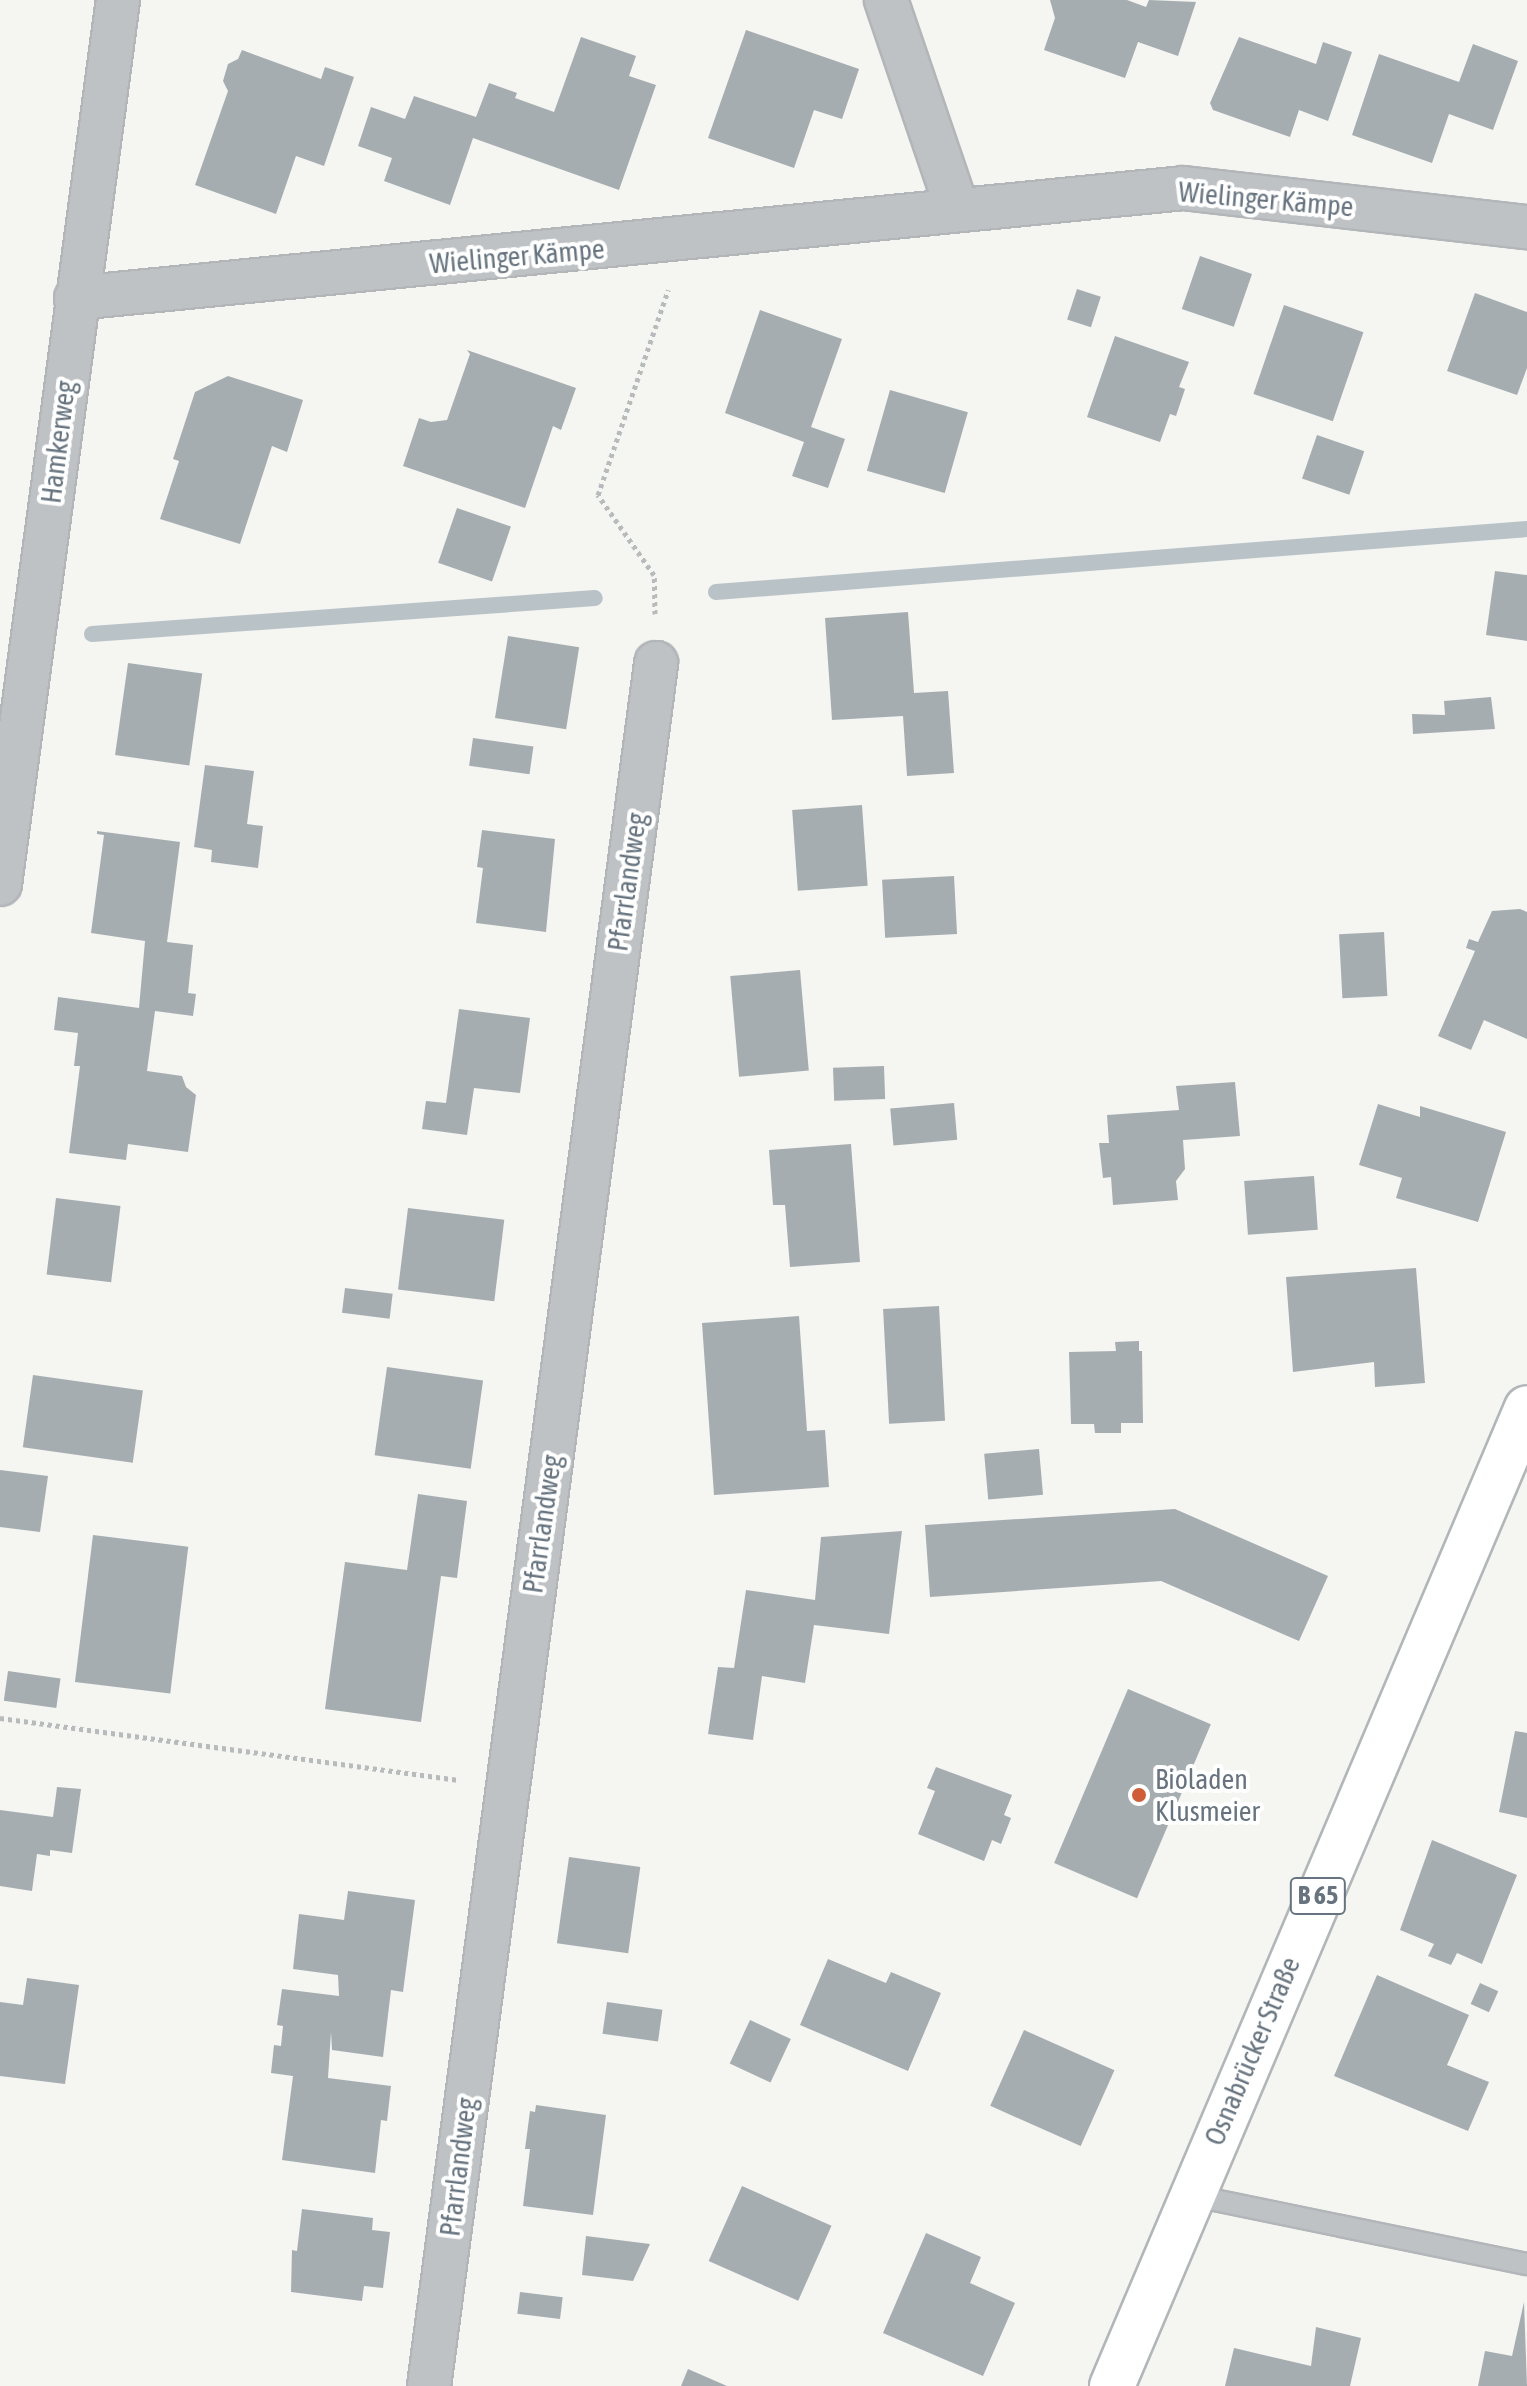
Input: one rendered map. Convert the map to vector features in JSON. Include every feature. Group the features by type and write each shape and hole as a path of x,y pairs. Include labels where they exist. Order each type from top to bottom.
{"main road":[{"name":"Osnabrücker Straße","path":"1112,2386 1190,2195 1527,1408"}],"street":[{"name":"Hamkerweg","path":"0,884 118,0"},
{"path":"886,0 957,209"},
{"name":"Wielinger Kämpe","path":"76,298 685,240 957,209 1183,188 1527,227"},
{"name":"Pfarrlandweg","path":"429,2386 656,663"}],"lane":[{"path":"1190,2195 1527,2264"}],"path":[{"path":"656,663 654,575 598,495 685,240"},
{"path":"0,1718 507,1787"}],"building":[{"path":"1050,0 1127,0 1146,7 1149,0 1196,2 1178,56 1138,42 1125,78 1044,50 1055,18"},
{"path":"746,30 859,69 842,119 814,110 794,168 708,138"},
{"path":"581,37 636,56 629,76 656,85 619,190 473,138 450,205 384,181 392,158 358,146 371,107 405,119 414,96 476,117 489,83 517,93 515,98 554,112"},
{"path":"1239,37 1316,64 1323,42 1352,52 1328,121 1299,110 1290,137 1213,110 1210,103"},
{"path":"1473,44 1518,61 1493,130 1449,114 1432,163 1352,135 1379,54 1459,82"},
{"path":"242,50 321,79 325,67 354,77 324,166 296,156 276,214 195,185 228,91 223,81 228,64 238,59"},
{"path":"1200,256 1252,274 1234,327 1182,309"},
{"path":"1077,289 1101,297 1091,327 1067,319"},
{"path":"1475,293 1527,312 1527,368 1517,395 1447,371"},
{"path":"1284,305 1363,332 1333,421 1253,394"},
{"path":"760,310 842,339 811,427 845,439 828,488 792,476 804,442 725,413"},
{"path":"1115,336 1189,362 1179,387 1185,389 1176,416 1170,414 1160,442 1087,417"},
{"path":"467,350 576,388 561,430 553,426 525,508 403,466 419,418 431,422 447,420 470,354"},
{"path":"228,376 303,400 287,452 272,446 240,544 160,519 179,461 173,459 195,392"},
{"path":"890,390 968,412 945,493 867,471"},
{"path":"1317,435 1364,451 1349,495 1302,478"},
{"path":"457,508 511,527 492,581 438,563"},
{"path":"1495,571 1527,575 1527,641 1486,635"},
{"path":"908,612 914,693 948,691 954,773 907,776 903,716 832,720 825,618"},
{"path":"508,636 579,647 566,729 495,718"},
{"path":"128,663 202,673 189,766 115,755"},
{"path":"1491,697 1495,729 1413,734 1412,714 1445,715 1444,701"},
{"path":"473,738 533,746 530,774 469,766"},
{"path":"205,765 254,771 247,824 263,826 258,868 211,862 212,850 194,847"},
{"path":"862,805 868,886 798,891 792,810"},
{"path":"482,830 555,839 546,932 476,923 483,868 477,867"},
{"path":"97,831 180,842 167,942 193,945 188,993 196,994 193,1016 155,1011 147,1071 182,1076 186,1087 196,1095 188,1152 128,1144 126,1160 69,1153 80,1066 74,1066 78,1033 54,1030 58,997 139,1008 145,941 91,933 104,835 97,834"},
{"path":"954,876 957,934 885,938 882,880"},
{"path":"1520,909 1527,912 1527,1039 1484,1020 1471,1050 1438,1036 1475,951 1466,948 1469,939 1478,942 1492,911"},
{"path":"1384,932 1387,996 1342,998 1339,934"},
{"path":"800,970 809,1071 739,1077 730,976"},
{"path":"459,1009 530,1018 520,1093 474,1088 467,1135 422,1129 426,1101 446,1103"},
{"path":"884,1066 885,1099 834,1101 833,1068"},
{"path":"1235,1082 1240,1136 1183,1140 1185,1169 1176,1181 1178,1200 1113,1205 1111,1177 1103,1178 1099,1143 1109,1143 1107,1115 1179,1110 1176,1086"},
{"path":"954,1103 957,1140 893,1145 890,1109"},
{"path":"1378,1104 1420,1117 1420,1106 1506,1132 1478,1222 1396,1198 1402,1178 1359,1165"},
{"path":"851,1144 860,1262 790,1267 785,1205 773,1205 769,1150"},
{"path":"1314,1176 1318,1230 1248,1235 1244,1181"},
{"path":"56,1198 121,1206 111,1282 47,1274"},
{"path":"408,1208 504,1220 494,1301 398,1289"},
{"path":"1416,1268 1425,1383 1375,1387 1374,1362 1293,1372 1286,1277"},
{"path":"345,1288 393,1294 390,1319 342,1313"},
{"path":"939,1306 945,1421 889,1424 883,1309"},
{"path":"799,1316 807,1431 825,1430 829,1487 714,1495 702,1323"},
{"path":"1139,1341 1139,1351 1142,1351 1143,1423 1121,1423 1121,1433 1095,1433 1094,1424 1071,1424 1069,1352 1116,1351 1115,1342"},
{"path":"387,1367 483,1380 471,1469 375,1455"},
{"path":"33,1375 143,1390 133,1463 23,1447"},
{"path":"1039,1449 1043,1495 988,1500 984,1454"},
{"path":"0,1470 48,1476 40,1532 0,1527"},
{"path":"418,1494 467,1501 457,1578 441,1576 421,1722 325,1709 345,1562 407,1570"},
{"path":"1175,1509 1328,1576 1299,1641 1161,1581 930,1597 925,1525"},
{"path":"902,1531 889,1634 814,1625 805,1683 762,1676 753,1740 708,1734 718,1667 734,1668 746,1590 815,1600 821,1537"},
{"path":"93,1535 188,1547 170,1694 75,1682"},
{"path":"8,1671 60,1678 56,1708 4,1701"},
{"path":"1128,1689 1211,1724 1137,1898 1054,1863"},
{"path":"1515,1731 1527,1733 1527,1818 1499,1812"},
{"path":"936,1767 1012,1795 1004,1815 1011,1818 1001,1844 992,1840 984,1861 918,1834 935,1791 927,1788"},
{"path":"57,1787 81,1789 72,1853 50,1850 50,1856 37,1854 32,1891 0,1886 0,1810 53,1817"},
{"path":"1432,1840 1517,1875 1482,1964 1457,1953 1451,1965 1428,1956 1434,1944 1400,1930"},
{"path":"569,1857 640,1867 628,1953 557,1943"},
{"path":"348,1891 415,1900 403,1992 391,1990 383,2057 332,2050 331,2032 328,2078 391,2086 387,2121 381,2120 375,2173 282,2160 293,2076 271,2073 274,2045 281,2046 283,2026 277,2025 282,1989 339,1996 338,1975 293,1969 299,1914 344,1920"},
{"path":"828,1959 886,1983 891,1972 941,1993 908,2071 800,2025"},
{"path":"1377,1975 1469,2015 1447,2065 1489,2082 1468,2131 1334,2076"},
{"path":"27,1978 79,1985 65,2084 0,2076 0,2002 23,2005"},
{"path":"1480,1983 1498,1991 1489,2012 1471,2004"},
{"path":"607,2002 662,2010 658,2041 603,2034"},
{"path":"750,2020 791,2039 770,2083 730,2064"},
{"path":"1024,2030 1114,2070 1081,2146 990,2106"},
{"path":"536,2105 606,2115 593,2215 523,2206 530,2149 525,2149 530,2111 535,2112"},
{"path":"742,2186 832,2226 798,2301 709,2261"},
{"path":"302,2209 373,2218 372,2230 390,2232 383,2288 364,2286 362,2301 291,2292 292,2250 297,2251"},
{"path":"926,2233 981,2257 970,2283 1015,2303 983,2376 883,2333"},
{"path":"586,2236 650,2244 633,2281 582,2275"},
{"path":"520,2292 563,2297 560,2319 517,2314"},
{"path":"1524,2302 1527,2386 1478,2386 1485,2351 1512,2356"},
{"path":"1316,2327 1361,2338 1350,2386 1225,2386 1234,2348 1311,2366"},
{"path":"688,2369 727,2386 681,2386"}],"waterway":[{"path":"716,592 1527,529"},
{"path":"92,634 595,598"}],"place":[{"name":"Bioladen Klusmeier","path":"1139,1795"}]}
